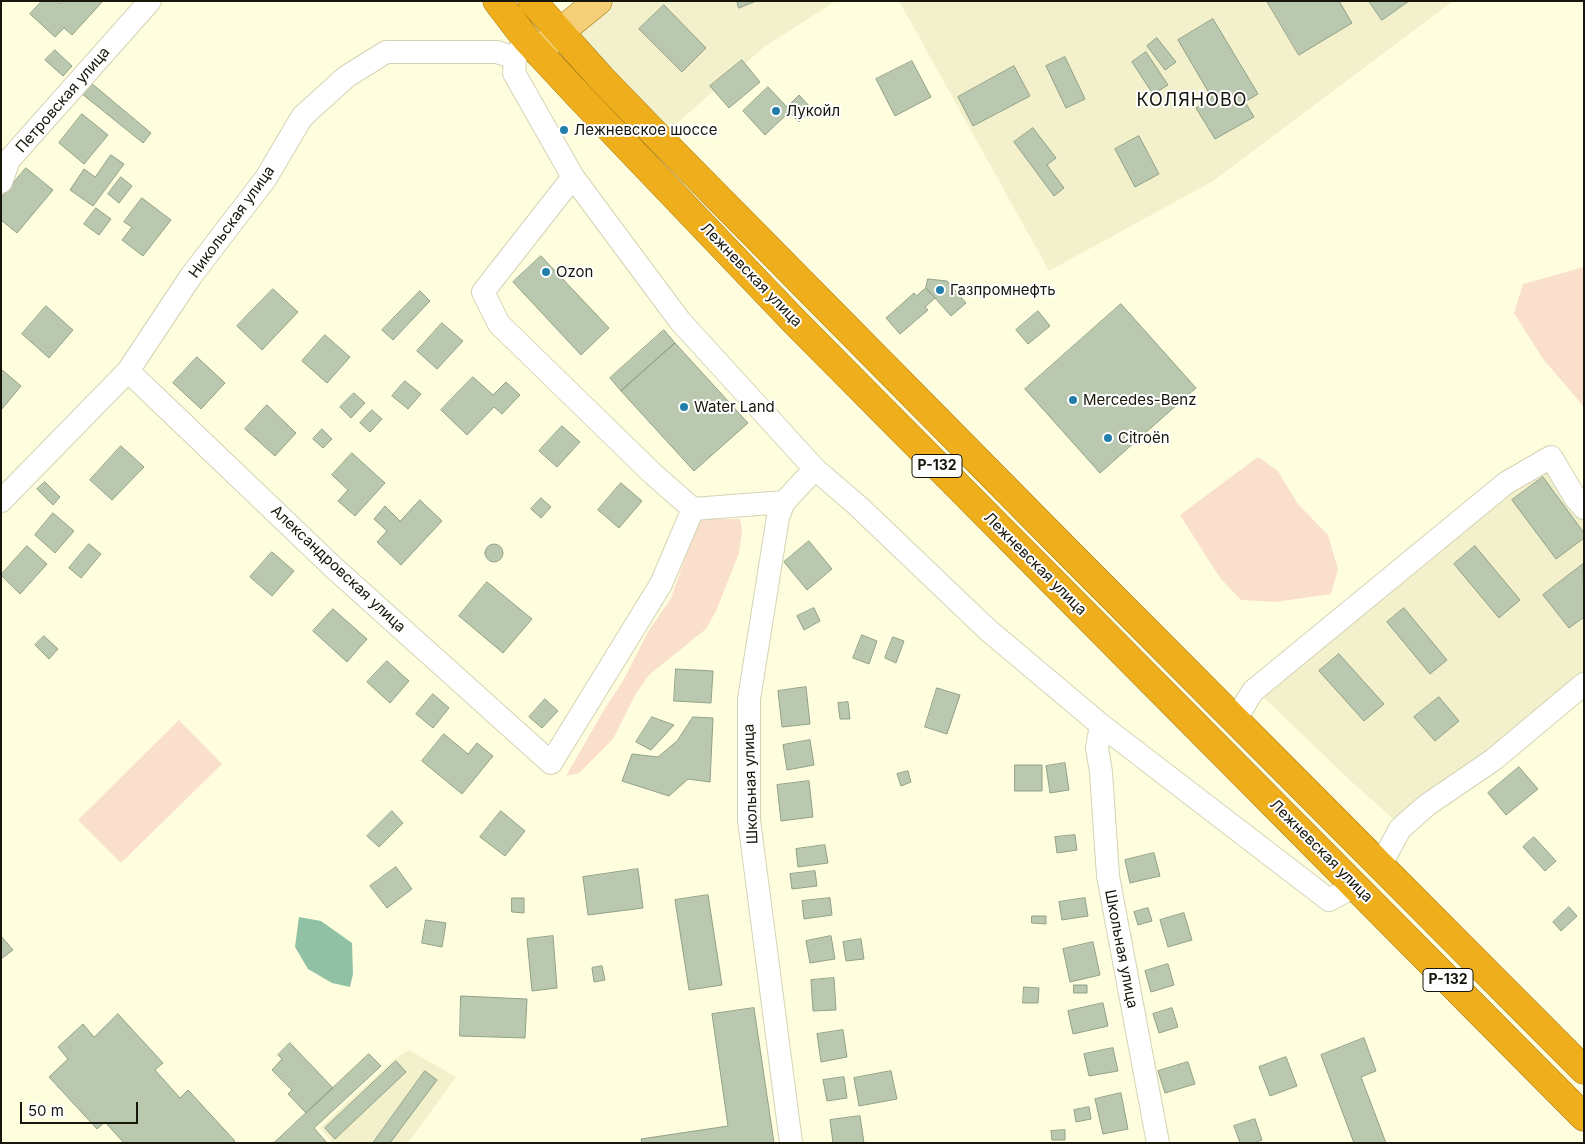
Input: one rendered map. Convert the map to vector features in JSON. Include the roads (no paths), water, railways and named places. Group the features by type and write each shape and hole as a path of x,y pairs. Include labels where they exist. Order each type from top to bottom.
{"highway":[{"name":"Лежневская улица","path":"497,1 526,50 1584,1117"},
{"name":"Лежневская улица","path":"547,18 664,143 1584,1070"}],"main road":[{"path":"526,50 547,18 573,1"},
{"path":"547,18 598,1"}],"street":[{"name":"Петровская улица","path":"1,182 9,160 150,1"},
{"path":"526,50 514,73 572,177 680,321 815,469 858,506 988,630 1101,725 1329,900 1355,886"},
{"name":"Никольская улица","path":"5,491 128,371 192,276 266,178 302,118 346,78 386,52 497,52 526,50"},
{"path":"572,177 483,292 499,324 653,474 693,509 784,502"},
{"name":"Александровская улица","path":"128,371 333,567 551,763 661,584 693,509"},
{"path":"1235,720 1254,691 1506,483 1551,457 1576,499 1584,508"},
{"name":"Школьная улица","path":"791,1143 749,820 749,699 778,517 784,502 815,469"},
{"path":"1380,866 1400,829 1427,804 1493,760 1582,690"},
{"name":"Школьная улица","path":"1101,725 1097,748 1101,772 1108,876 1158,1143"}],"place":[{"name":"Лукойл","path":"776,111"},
{"name":"Лежневское шоссе","path":"564,130"},
{"name":"Ozon","path":"546,272"},
{"name":"Газпромнефть","path":"940,290"},
{"name":"Mercedes-Benz","path":"1073,400"},
{"name":"Water Land","path":"684,407"},
{"name":"Citroën","path":"1108,438"}],"district":[{"name":"КОЛЯНОВО","path":"1192,101"}]}
